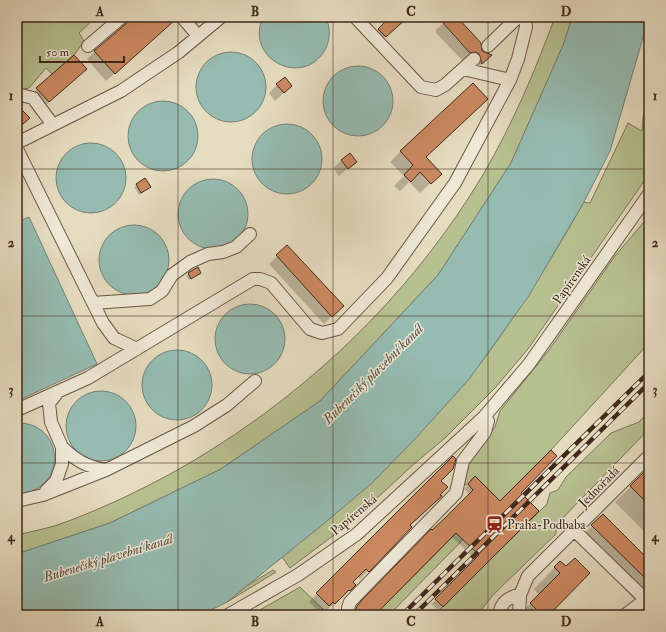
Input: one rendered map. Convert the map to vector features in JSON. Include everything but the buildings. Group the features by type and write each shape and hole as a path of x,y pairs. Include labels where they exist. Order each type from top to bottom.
{"street":[{"path":"88,46 122,17"},
{"path":"182,17 198,36"},
{"path":"17,143 122,91 179,52 221,17"},
{"path":"355,17 421,87 436,90 445,85 474,59"},
{"path":"488,46 518,17"},
{"path":"17,410 88,378 253,278 271,283 310,329 322,333 338,329 387,278 455,184 510,80 518,59 526,27 525,17"},
{"path":"463,69 510,80"},
{"path":"17,98 21,95 33,98 53,125"},
{"path":"17,149 103,324 114,338 137,349"},
{"name":"Papírenská","path":"228,615 298,575 357,534 484,417 529,364 649,194"},
{"path":"93,303 150,300 162,291 172,275 190,262 208,254 223,252 236,247 250,234"},
{"path":"17,501 43,495 106,470 194,426 227,405 254,381"},
{"path":"60,390 49,403 51,422 62,447 82,464 106,470"},
{"path":"350,615 348,608 350,602 456,493 463,461 485,432 488,421 484,417"},
{"path":"43,495 56,481 62,464 62,447"},
{"name":"Jednořadá","path":"519,615 520,595 528,576 649,456"},
{"path":"575,531 647,599 625,615"},
{"path":"499,615 503,602 510,597 520,595"}],"green space":[{"path":"17,17 96,17 79,33 84,41 74,55 52,74 46,68 29,88 17,91"},
{"path":"555,17 572,17 564,43 511,163 438,275 320,401 221,469 110,523 17,554 17,535 60,524 129,495 191,462 249,425 304,382 356,336 403,285 446,231 484,173 505,135 523,96"},
{"path":"649,101 649,174 528,349 495,388 445,438 414,464 349,524 290,568 282,557 324,523 384,469 422,431 470,377 501,335 530,291 584,202 590,203 628,123 642,131 643,117"},
{"path":"649,216 649,343 551,450 389,615 375,615 480,509 498,500 475,477 468,484 463,485 463,468 495,427 500,411 549,350 615,256"},
{"path":"649,411 649,429 556,525 556,534 493,595 477,615 434,615 547,504 550,493 558,490 566,477 611,433 639,422"},
{"path":"273,570 276,572 227,602 245,587"},
{"path":"300,587 329,615 251,615"}],"water":[{"path":"263,17 326,17 329,34 325,50 315,61 303,67 290,68 278,64 268,56 261,45 259,32"},
{"name":"Bubenečský plavební kanál","path":"572,17 649,17 610,151 584,202 528,297 470,378 415,439 372,483 327,521 227,602 201,615 17,615 17,554 110,523 221,469 320,401 438,275 511,163 564,43"},
{"path":"224,52 238,52 251,58 260,67 264,73 266,87 264,101 256,112 245,120 238,122 224,122 217,120 206,112 198,101 196,94 196,80 198,73 206,62 217,54"},
{"path":"351,66 365,66 378,72 387,81 391,87 393,101 391,115 383,126 372,134 365,136 351,136 344,134 333,126 325,115 323,108 323,94 325,87 333,76 344,68"},
{"path":"156,101 170,101 183,107 192,116 196,122 198,136 196,150 188,161 177,169 170,171 156,171 149,169 138,161 130,150 128,143 128,129 130,122 138,111 149,103"},
{"path":"280,124 294,124 307,130 316,139 320,145 322,159 320,173 312,184 301,192 294,194 280,194 273,192 262,184 254,173 252,166 252,152 254,145 262,134 273,126"},
{"path":"84,143 98,143 111,149 120,158 124,164 126,178 124,192 116,203 105,211 98,213 84,213 77,211 66,203 58,192 56,185 56,171 58,164 66,153 77,145"},
{"path":"206,179 220,179 233,185 242,194 248,207 246,227 238,239 220,249 206,249 193,243 184,234 178,221 178,207 184,194 193,185"},
{"path":"29,217 97,364 17,401 17,222"},
{"path":"127,225 141,225 154,231 163,240 167,246 169,260 167,274 159,285 148,293 141,295 127,295 120,293 109,285 101,274 99,267 99,253 101,246 109,235 120,227"},
{"path":"243,304 257,304 270,310 279,319 283,325 285,339 283,353 275,364 264,372 257,374 243,374 236,372 225,364 217,353 215,346 215,332 217,325 225,314 236,306"},
{"path":"170,350 184,350 197,356 206,365 210,371 212,385 210,399 202,410 191,418 184,420 170,420 163,418 152,410 144,399 142,392 142,378 144,371 152,360 163,352"},
{"path":"94,391 108,391 121,397 130,406 134,412 136,426 134,440 126,451 115,459 108,461 94,461 87,459 76,451 68,440 66,433 66,419 68,412 76,401 87,393"},
{"path":"17,423 33,426 44,433 52,444 54,457 53,470 46,481 35,490 19,494 17,493"}],"railway":[{"path":"402,615 649,372"},
{"path":"414,615 649,383"}],"place":[{"name":"Praha-Podbaba","path":"494,525"}]}
